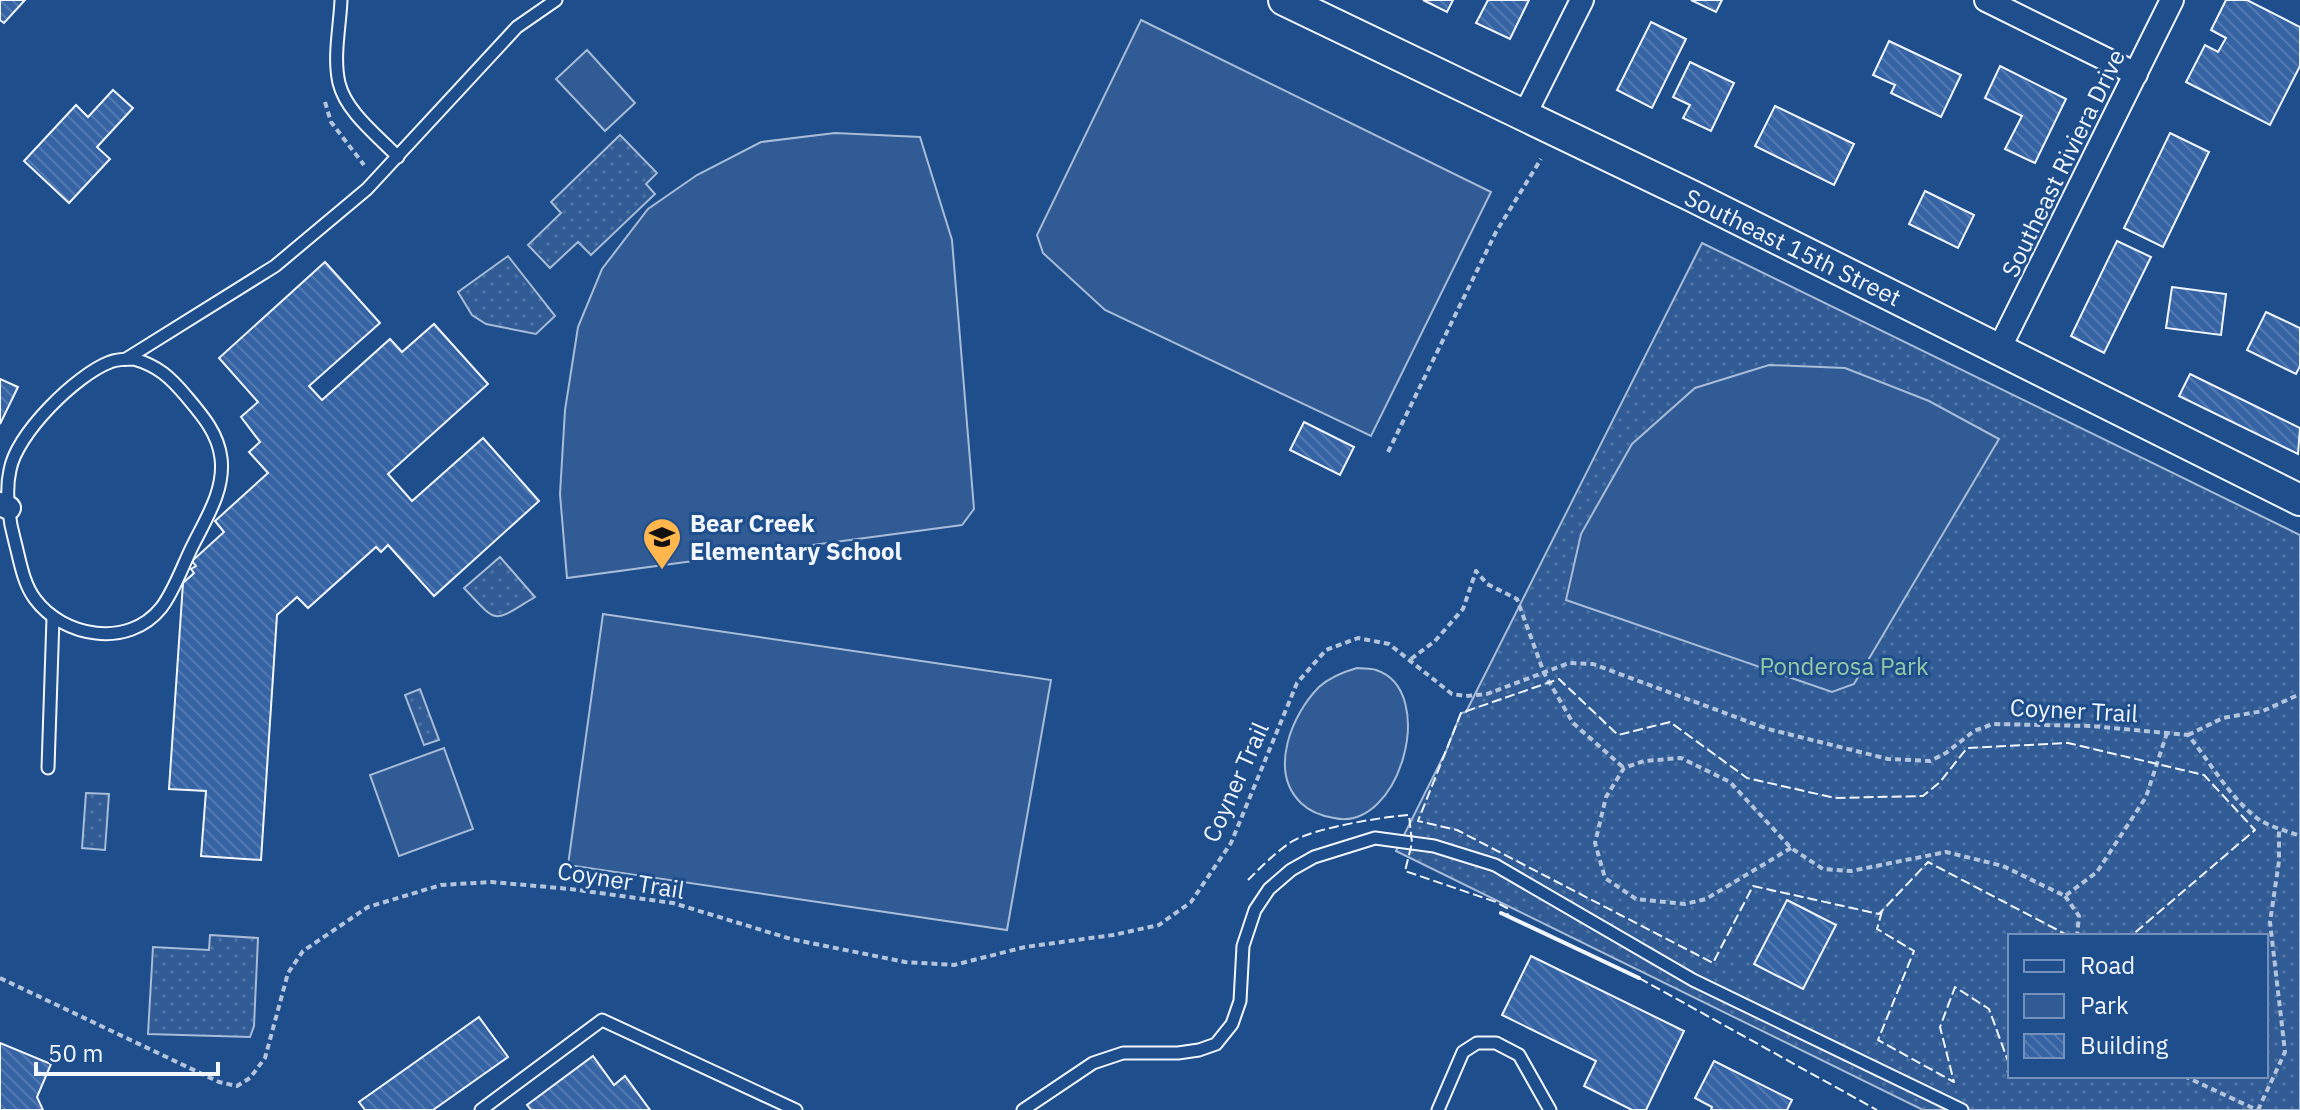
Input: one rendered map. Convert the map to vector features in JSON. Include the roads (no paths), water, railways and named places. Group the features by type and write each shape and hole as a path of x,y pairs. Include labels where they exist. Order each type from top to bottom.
{"main road":[{"name":"Southeast 15th Street","path":"1284,0 1999,349 2300,500"}],"street":[{"path":"1524,116 1582,0"},
{"path":"1986,0 2136,74"},
{"name":"Southeast Riviera Drive","path":"1999,349 2172,0"}],"lane":[{"path":"341,0 339,82 344,97 353,111 398,157"},
{"path":"126,359 275,266 367,189 517,27 556,0"},
{"path":"126,359 153,364 169,375 205,418 216,437 221,459 221,481 215,502 161,608 141,624 118,632 94,634 70,628 53,618 33,596 23,574 4,506 10,469 23,440 38,418 96,368 114,360 126,359"},
{"path":"48,768 53,618"},
{"path":"1023,1110 1093,1063 1123,1053 1178,1053 1216,1044 1232,1024 1240,1001 1243,946 1255,910 1269,889 1291,870 1314,857 1375,838 1434,846 1495,865 1693,980 1962,1110"},
{"path":"481,1110 602,1020 796,1110"},
{"path":"1438,1110 1463,1052 1477,1043 1496,1043 1519,1055 1550,1110"}],"place":[{"name":"Bear Creek Elementary School","path":"662,571"}],"park label":[{"name":"Ponderosa Park","path":"1844,666"}]}
